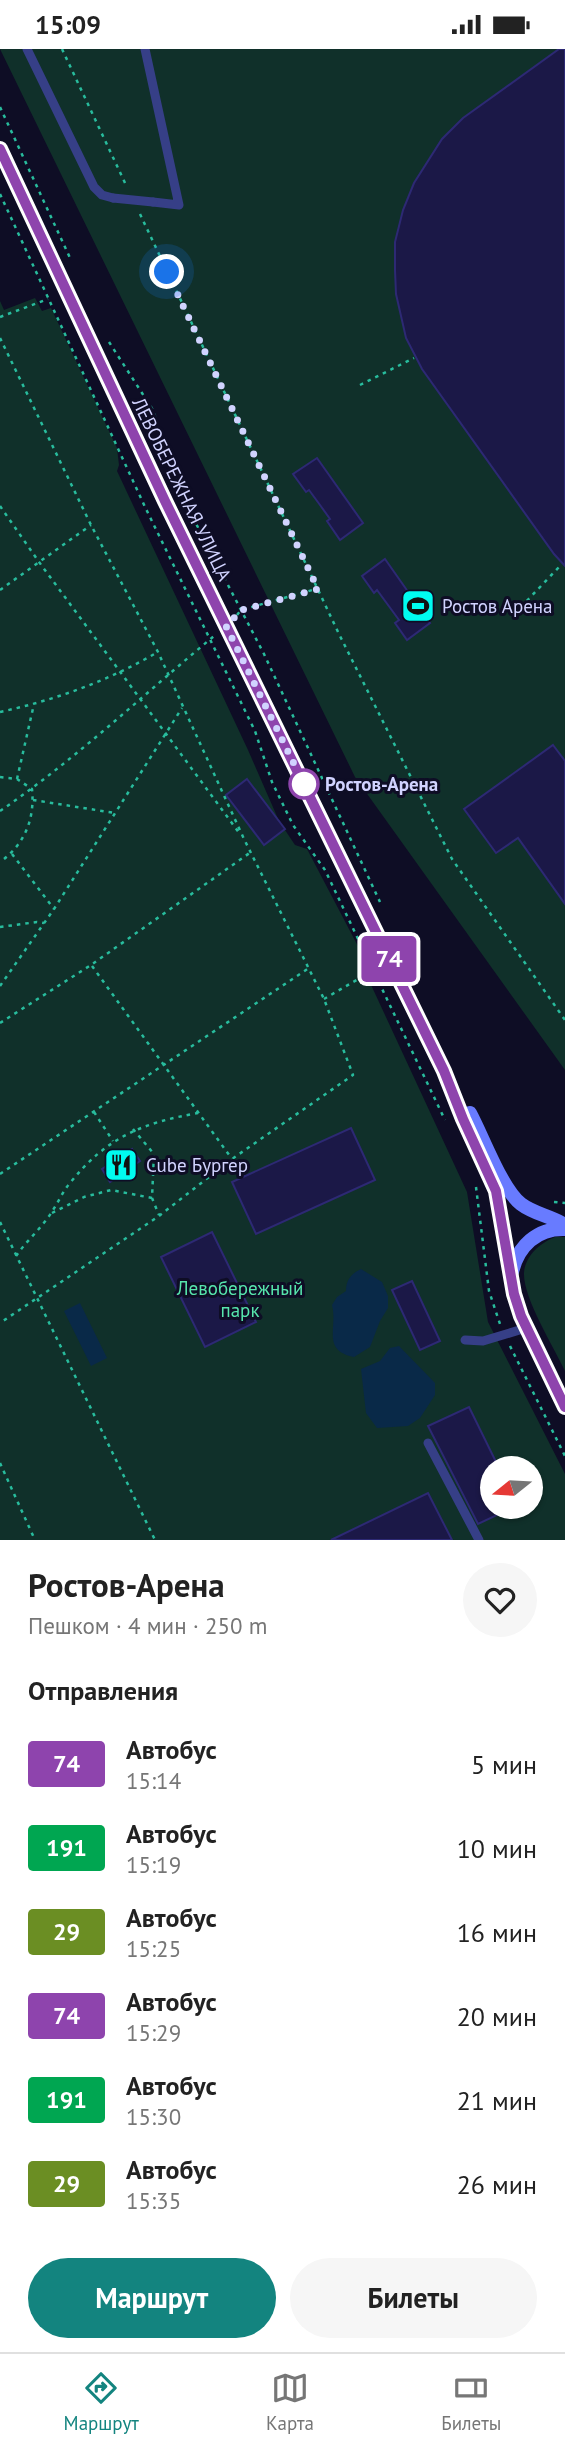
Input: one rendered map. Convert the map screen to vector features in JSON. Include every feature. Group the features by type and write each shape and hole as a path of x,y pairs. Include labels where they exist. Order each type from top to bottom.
{"main road":[{"name":"ЛЕВОБЕРЕЖНАЯ УЛИЦА","path":"0,149 165,501 444,1071 496,1191 514,1294 526,1328 565,1407"},
{"name":"ЛЕВОБЕРЕЖНАЯ УЛИЦА","path":"444,1071 471,1114 508,1189 528,1209 565,1227"},
{"path":"512,1274 514,1262 528,1241 549,1230 565,1227"}],"lane":[{"path":"27,49 94,187 102,195 113,198 179,205 145,49"},
{"path":"465,1340 483,1341 526,1328"},
{"path":"428,1443 479,1540"}],"path":[{"path":"62,49 126,185"},
{"path":"0,107 74,267"},
{"path":"0,194 255,731 272,782 293,825 325,870 448,1125"},
{"path":"138,210 318,589 452,859 565,1020"},
{"path":"0,317 48,299"},
{"path":"0,338 91,525 158,652 244,839 324,999 354,1075 232,1159 159,1216 0,1323"},
{"path":"108,340 153,410 180,493 242,610 383,908"},
{"path":"360,385 414,358"},
{"path":"0,506 244,839"},
{"path":"0,590 91,525"},
{"path":"521,607 561,566"},
{"path":"0,811 32,789 141,700 242,610 318,589"},
{"path":"0,712 34,705 121,674 158,652"},
{"path":"17,779 34,705"},
{"path":"0,986 54,909 183,707"},
{"path":"0,777 17,779 32,789"},
{"path":"0,862 12,853 29,828 32,789"},
{"path":"33,800 115,813"},
{"path":"0,1023 91,965 251,852"},
{"path":"12,853 54,909"},
{"path":"0,927 44,923"},
{"path":"91,965 232,1159"},
{"path":"0,1174 309,968"},
{"path":"324,999 373,970"},
{"path":"94,1112 114,1142"},
{"path":"16,1256 52,1213 68,1185 93,1157 133,1129 163,1119 198,1113"},
{"path":"133,1129 153,1154 152,1198 159,1216"},
{"path":"476,1184 489,1291 504,1335 565,1456"},
{"path":"52,1213 84,1197 111,1190 152,1198"},
{"path":"552,1201 565,1203"},
{"path":"0,1223 155,1540"},
{"path":"0,1463 35,1540"}],"green space":[{"name":"Ростов Арена","path":"0,49 565,49 565,1070 355,777"},
{"name":"Левобережный парк","path":"35,298 42,311 51,308 117,448 117,471 279,821 295,845 307,849 371,971 366,974 467,1192 488,1322 565,1474 565,1540 0,1540 0,301 4,310"},
{"path":"555,1237 565,1237 565,1371 528,1295 524,1273 527,1261 534,1251"}],"water":[{"path":"361,1269 382,1282 388,1296 388,1308 370,1347 354,1357 344,1354 334,1344 332,1305 337,1297 346,1291 354,1273"},
{"path":"80,1303 107,1358 91,1366 64,1311"},
{"path":"399,1346 435,1383 435,1395 420,1418 408,1426 377,1428 366,1413 361,1369 380,1361 390,1348"}],"building":[{"path":"559,49 565,49 565,566 422,369 406,338 396,294 395,270 395,242 403,210 414,183 442,139 463,118"},
{"path":"317,458 363,523 340,540 327,521 330,519 309,490 306,492 293,474"},
{"path":"385,559 430,623 407,640 395,623 399,620 377,590 374,593 362,576"},
{"path":"553,745 565,761 565,904 518,838 496,853 464,809"},
{"path":"247,779 285,829 264,845 226,795"},
{"path":"351,1128 375,1180 256,1234 232,1182"},
{"name":"Cube Бургер","path":"132,1149 140,1161 110,1182 102,1169"},
{"path":"212,1232 256,1322 205,1347 161,1257"},
{"path":"412,1281 440,1341 420,1350 392,1290"},
{"path":"469,1407 493,1456 480,1456 480,1519 489,1519 478,1524 428,1426"},
{"path":"428,1493 452,1540 331,1540"}],"bus line":[{"name":"74","path":"0,149 165,501 444,1071 496,1191 514,1294 521,1316 565,1407"}],"place":[{"name":"Ростов Арена","path":"418,606"},
{"name":"Ростов-Арена","path":"304,784"},
{"name":"Cube Бургер","path":"121,1165"}],"route":[{"path":"167,272 318,589 242,610 226,626 305,786 304,784"}]}
